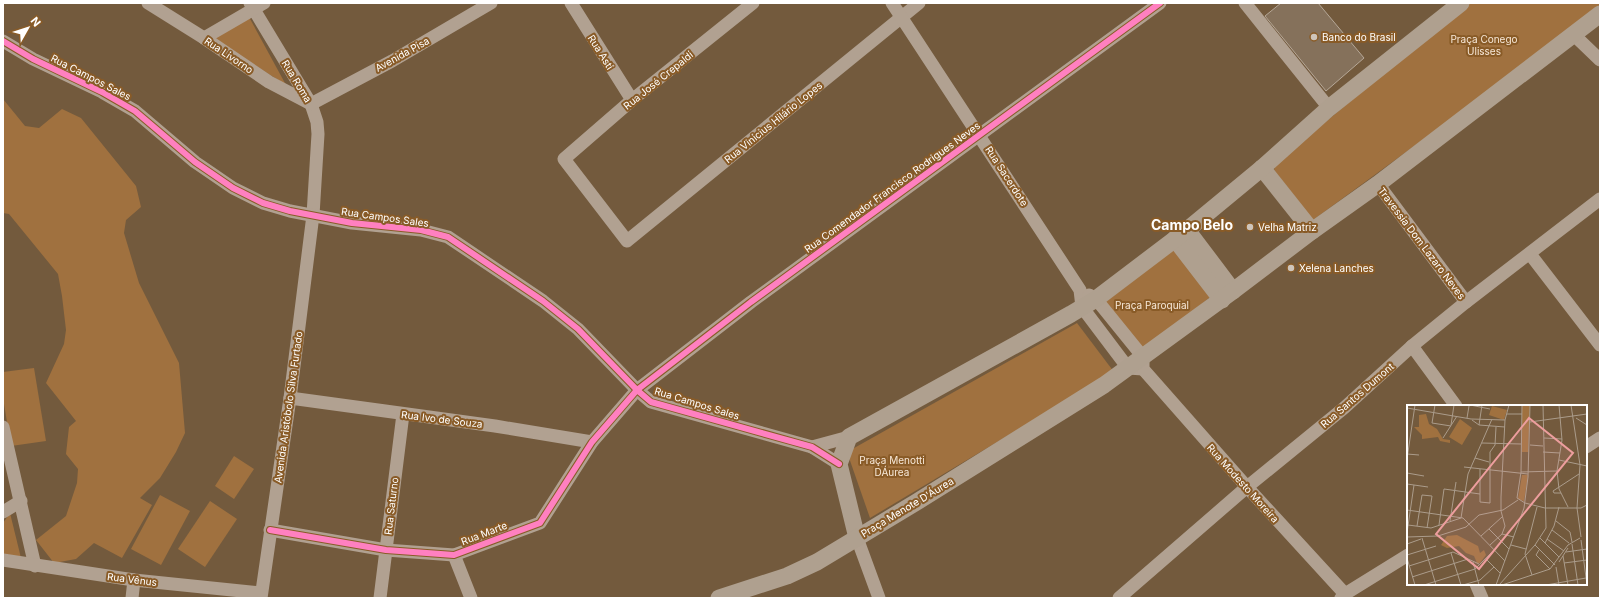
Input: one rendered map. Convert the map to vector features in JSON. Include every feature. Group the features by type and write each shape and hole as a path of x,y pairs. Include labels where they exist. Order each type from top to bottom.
{"main road":[{"path":"839,464 849,437 1071,314 1086,299 1181,235 1267,163 1329,108 1461,3"},
{"path":"1181,235 1228,296 1312,231 1378,184 1600,14"},
{"path":"1267,163 1312,231"},
{"name":"Praça Menote D'Áurea","path":"839,464 857,538 1138,365 1228,296"},
{"path":"719,598 786,576 817,562 857,538"}],"street":[{"name":"Rua Livorno","path":"148,3 204,38 269,82 311,104"},
{"name":"Avenida Pisa","path":"311,104 492,3"},
{"name":"Rua Asti","path":"571,3 632,100"},
{"name":"Rua José Crepaldi","path":"564,159 632,100 753,3"},
{"name":"Rua Sacerdote","path":"892,3 1086,299"},
{"name":"Rua Vinicius Hilário Lopes","path":"564,159 627,241 919,3"},
{"name":"Rua Comendador Francisco Rodrigues Neves","path":"637,390 751,302 1160,3"},
{"path":"1245,3 1329,108"},
{"path":"204,38 256,5"},
{"name":"Rua Roma","path":"256,5 311,104 317,122 318,134 313,215"},
{"path":"1574,35 1600,60"},
{"name":"Rua Campos Sales","path":"3,41 33,59 102,92 134,111 195,162 233,188 263,203 290,211 352,223 421,230 448,237 543,301 578,329 650,402 812,447 839,464"},
{"name":"Travessia Dom Lazaro Neves","path":"1378,184 1397,207 1466,302"},
{"name":"Rua Santos Dumont","path":"1119,598 1246,487 1344,408 1412,346 1600,198"},
{"name":"Avenida Aristóbolo Silva Furtado","path":"261,595 290,398 313,215"},
{"path":"1530,254 1600,345"},
{"path":"1086,299 1138,365"},
{"path":"1086,299 1138,365"},
{"path":"1412,346 1455,405"},
{"name":"Rua Modesto Moreira","path":"1138,365 1343,596"},
{"name":"Rua Marte","path":"270,530 386,550 454,556 540,523 592,442 637,390"},
{"name":"Rua Ivo de Souza","path":"290,398 495,426 592,442"},
{"name":"Rua Saturno","path":"380,598 403,414"},
{"path":"4,434 21,501 35,566"},
{"path":"812,447 849,437"},
{"path":"1587,446 1600,438"},
{"path":"3,512 21,501"},
{"path":"857,538 879,598"},
{"path":"454,556 470,598"},
{"path":"1343,596 1407,556"},
{"name":"Rua Vênus","path":"3,560 134,580 261,595"},
{"path":"132,598 134,580"},
{"path":"1476,585 1482,598"}],"green space":[{"name":"Praça Conego Ulisses","path":"1469,3 1600,3 1600,9 1313,220 1274,170 1276,163"},
{"path":"249,17 286,85 213,38"},
{"path":"3,99 25,126 39,128 62,109 81,118 136,186 141,207 126,220 124,233 139,283 179,363 185,433 176,452 160,478 140,498 152,505 122,558 94,543 76,559 54,563 36,540 66,516 77,483 78,469 66,454 69,427 76,421 46,383 64,344 66,330 58,274 9,214 3,213"},
{"name":"Praça Paroquial","path":"1177,247 1214,294 1143,351 1104,303"},
{"name":"Praça Menotti DÁurea","path":"1077,323 1114,372 870,518 847,452"},
{"path":"34,368 46,441 11,446 3,398 3,372"},
{"path":"234,456 254,469 234,499 215,486"},
{"path":"160,495 190,511 161,565 131,549"},
{"path":"210,501 237,519 205,567 178,549"},
{"path":"10,513 21,558 3,554 3,523"}],"building":[{"name":"Banco do Brasil","path":"1281,3 1318,3 1364,58 1326,91 1265,16"}],"cycle path":[{"path":"270,530 386,550 454,555 540,523 592,442 637,390 751,302 1160,3"},
{"path":"3,41 33,59 102,92 135,111 195,162 233,188 263,203 290,211 352,223 421,230 448,237 543,301 578,329 637,390 651,402 812,447 839,464"}],"place":[{"name":"Banco do Brasil","path":"1314,37"},
{"name":"Velha Matriz","path":"1250,227"},
{"name":"Xelena Lanches","path":"1291,268"}],"district":[{"name":"Campo Belo","path":"1192,225"}]}
